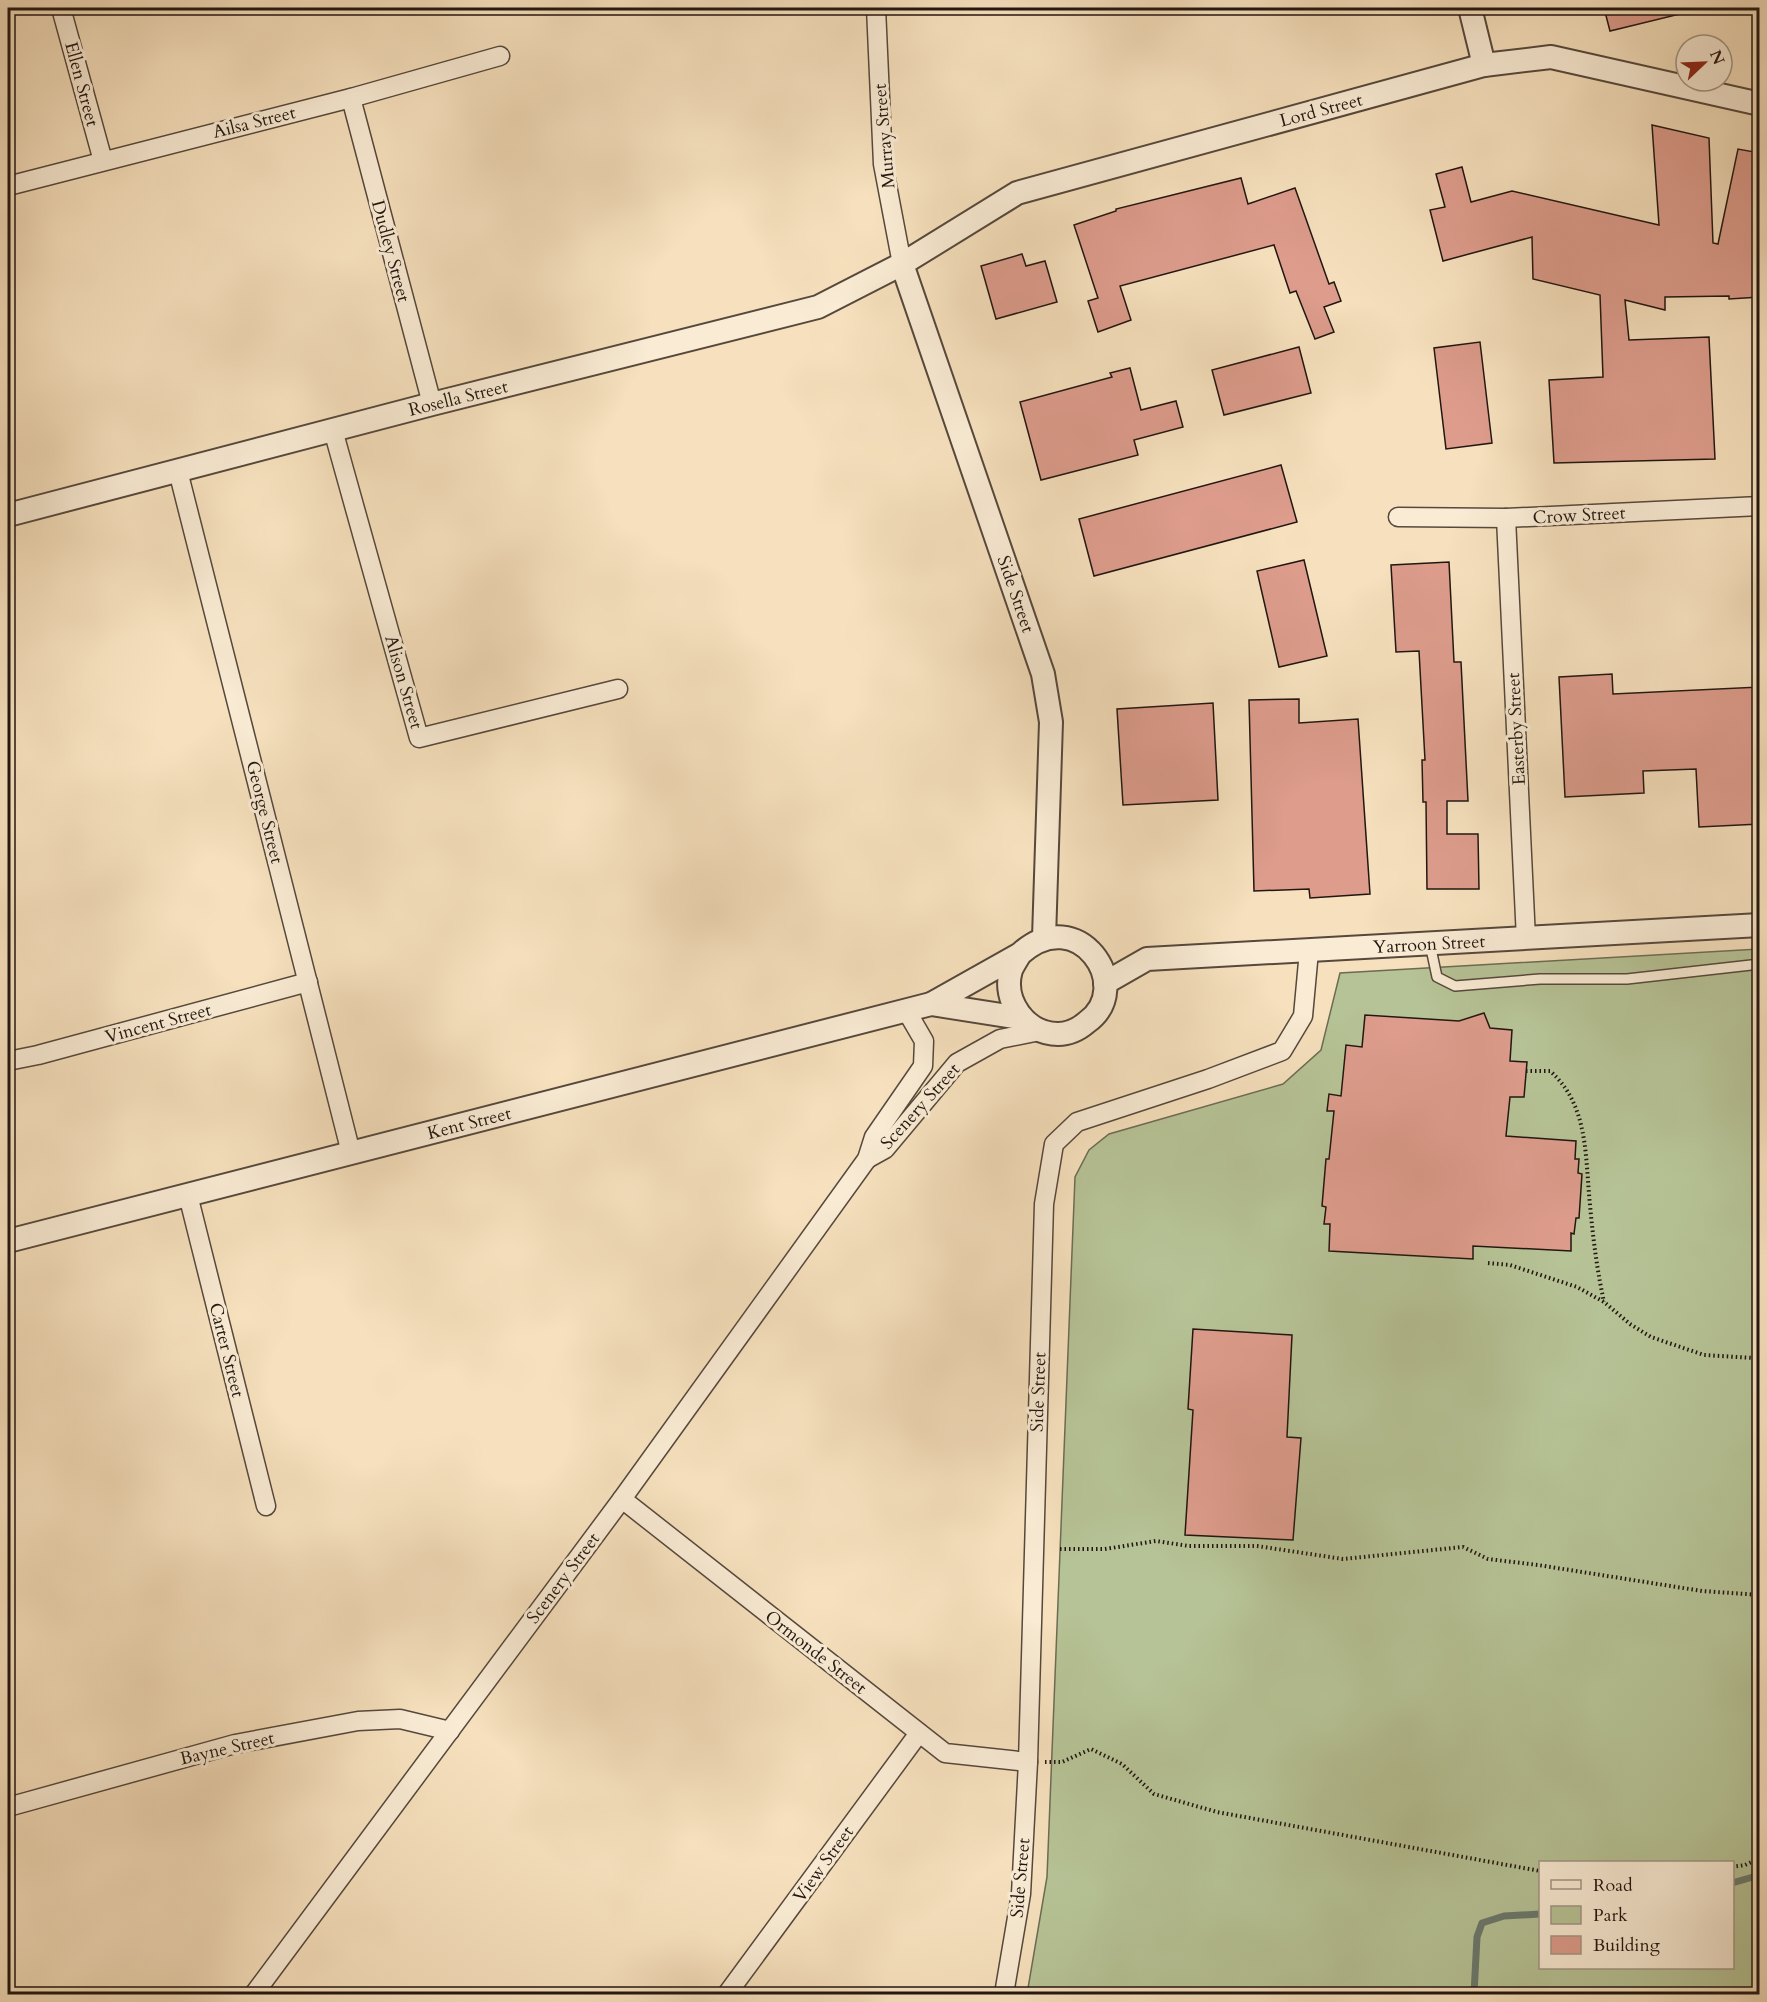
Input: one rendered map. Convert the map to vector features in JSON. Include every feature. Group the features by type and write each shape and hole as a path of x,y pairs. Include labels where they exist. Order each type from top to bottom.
{"street":[{"name":"Ellen Street","path":"61,8 103,161"},
{"name":"Murray Street","path":"876,8 883,164 902,264"},
{"path":"1470,8 1484,65"},
{"name":"Ailsa Street","path":"8,186 351,98 500,56"},
{"name":"Lord Street","path":"902,264 1017,193 1484,65 1551,57 1760,104"},
{"name":"Dudley Street","path":"351,98 432,404"},
{"name":"Rosella Street","path":"8,515 432,404 819,307 902,264"},
{"name":"Side Street","path":"902,264 1043,674 1051,722 1044,938"},
{"name":"Alison Street","path":"333,430 419,738 618,689"},
{"name":"George Street","path":"178,471 351,1153"},
{"name":"Crow Street","path":"1398,518 1506,518 1760,506"},
{"name":"Easterby Street","path":"1506,518 1526,939"},
{"name":"Yarroon Street","path":"1105,983 1147,958 1430,945 1760,925"},
{"path":"1061,937 1078,942 1092,952 1102,966 1105,983 1102,1002 1093,1018 1077,1030 1059,1034 1040,1031 1021,1018 1012,1003 1008,987 1011,969 1020,954 1031,944 1044,938 1061,937"},
{"name":"Side Street","path":"1004,1995 1021,1894 1028,1762 1044,1204 1054,1144 1077,1122 1282,1052 1303,1016 1309,951"},
{"name":"Kent Street","path":"8,1241 931,1004 1020,954"},
{"name":"Vincent Street","path":"8,1061 38,1055 308,982"},
{"name":"Kent Street","path":"931,1004 1021,1018"},
{"name":"Scenery Street","path":"254,1995 622,1499 867,1159 874,1137 923,1066 924,1041 906,1010"},
{"name":"Scenery Street","path":"867,1159 885,1149 957,1063 1000,1039 1040,1031"},
{"name":"Carter Street","path":"188,1195 266,1506"},
{"name":"Ormonde Street","path":"622,1499 945,1753 1028,1762"},
{"name":"Bayne Street","path":"8,1807 235,1744 358,1721 400,1719 450,1731"},
{"name":"View Street","path":"727,1995 919,1733"}],"lane":[{"path":"1430,945 1437,977 1455,986 1540,979 1627,979 1760,964"}],"path":[{"path":"1526,1071 1550,1071 1560,1079 1573,1098 1584,1130 1596,1267 1604,1302"},
{"path":"1488,1263 1510,1264 1577,1287 1604,1302 1630,1324 1651,1337 1704,1355 1755,1358 1760,1355"},
{"path":"1060,1548 1105,1549 1156,1541 1189,1546 1257,1546 1342,1559 1464,1547 1488,1559 1702,1591 1760,1595"},
{"path":"1028,1762 1062,1762 1091,1749 1122,1764 1135,1779 1154,1794 1217,1812 1539,1871"},
{"path":"1734,1867 1745,1865 1760,1858"}],"green space":[{"path":"1759,949 1759,1994 1027,1994 1047,1877 1075,1177 1089,1150 1109,1134 1283,1084 1321,1050 1340,973"}],"building":[{"path":"1604,8 1679,8 1680,14 1610,31"},
{"path":"1652,125 1709,138 1713,243 1718,244 1738,149 1760,153 1758,215 1760,297 1729,299 1729,296 1665,297 1665,310 1625,300 1629,340 1709,337 1715,459 1554,463 1549,380 1603,377 1600,295 1533,279 1532,237 1443,261 1430,210 1445,207 1436,174 1462,167 1471,202 1512,191 1659,225"},
{"path":"1241,178 1248,204 1295,188 1329,284 1334,282 1341,301 1324,307 1334,332 1315,339 1296,291 1290,293 1274,245 1120,286 1131,320 1098,332 1088,301 1098,298 1074,225 1116,211 1116,209"},
{"path":"1022,254 1026,266 1045,261 1057,302 996,319 981,266"},
{"path":"1480,342 1492,443 1446,449 1434,348"},
{"path":"1299,347 1311,393 1224,415 1212,370"},
{"path":"1130,368 1141,410 1176,401 1183,427 1134,440 1138,455 1041,480 1020,402 1112,377 1110,373"},
{"path":"1281,465 1297,522 1094,576 1079,519"},
{"path":"1304,560 1327,656 1279,667 1257,571"},
{"path":"1449,562 1454,662 1461,662 1468,801 1447,801 1447,834 1478,834 1479,889 1427,889 1426,802 1423,802 1422,760 1425,760 1419,651 1396,652 1391,565"},
{"path":"1612,674 1613,694 1760,687 1760,824 1699,827 1696,769 1643,771 1644,793 1565,797 1559,677"},
{"path":"1299,699 1299,723 1358,719 1370,894 1310,898 1309,889 1254,891 1249,700"},
{"path":"1213,703 1218,800 1123,805 1117,709"},
{"path":"1484,1013 1490,1028 1512,1030 1510,1061 1527,1062 1524,1097 1510,1097 1506,1136 1576,1141 1575,1159 1579,1159 1578,1173 1582,1174 1579,1218 1576,1218 1574,1234 1571,1233 1571,1251 1473,1246 1473,1259 1329,1251 1330,1224 1324,1224 1326,1207 1322,1206 1326,1159 1329,1159 1334,1111 1327,1111 1329,1094 1341,1096 1346,1045 1362,1047 1365,1015 1459,1021"},
{"path":"1193,1329 1292,1335 1287,1437 1301,1438 1293,1540 1185,1535 1193,1410 1188,1409"}],"waterway":[{"path":"1734,1882 1760,1875"},
{"path":"1474,1994 1477,1937 1482,1923 1504,1916 1539,1914"}]}
